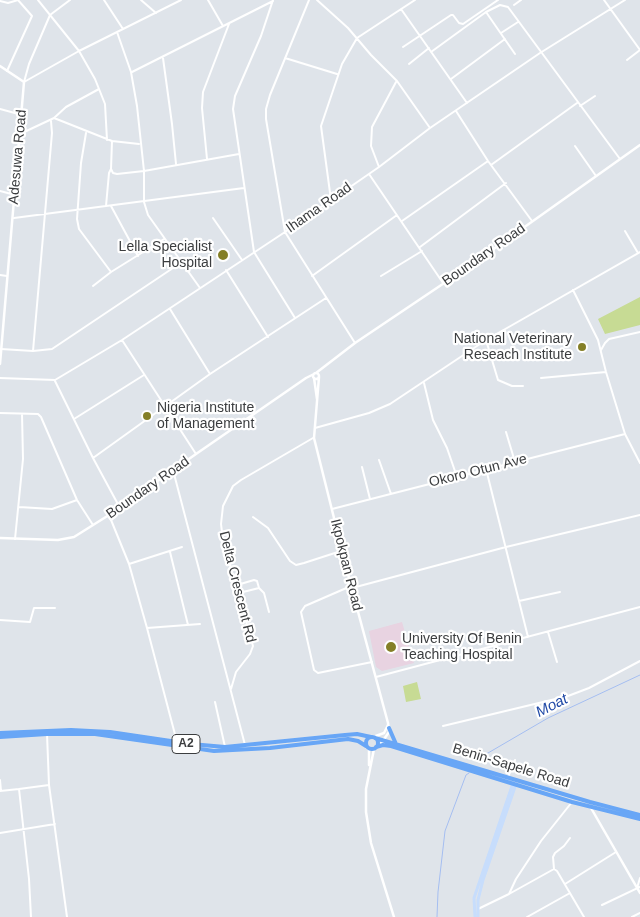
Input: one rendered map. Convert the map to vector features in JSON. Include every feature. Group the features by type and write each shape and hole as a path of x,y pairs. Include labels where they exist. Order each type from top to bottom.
{"highway":[{"path":"389,726 396,744"},
{"name":"A2","path":"0,733 38,730 94,731 225,749"},
{"name":"A2","path":"0,736 47,734 112,736 192,749 245,748 348,739 358,741 368,748 377,747"},
{"name":"A2","path":"245,748 345,735 357,734 373,737"},
{"path":"368,748 366,740 373,737 378,741 377,747"},
{"name":"Benin-Sapele Road","path":"373,737 640,819"},
{"name":"Benin-Sapele Road","path":"377,747 391,746 572,802 640,815"}],"main road":[{"path":"477,917 478,900 485,873 515,784"},
{"path":"477,917 474,898 515,784"}],"street":[{"path":"0,1 8,3 18,0 32,16 8,71"},
{"path":"38,0 79,51 99,88 105,104 107,140"},
{"path":"50,15 70,0"},
{"path":"104,0 123,29"},
{"path":"141,0 156,14"},
{"path":"0,66 24,82 79,51 181,0"},
{"path":"208,0 223,27"},
{"path":"309,0 270,95 266,114 285,232 355,344"},
{"path":"317,0 333,13 397,81 430,128"},
{"path":"331,200 321,126 338,74 356,38 415,0"},
{"path":"402,47 451,15 459,23 463,24 498,0"},
{"path":"514,5 521,0"},
{"path":"604,0 640,50 627,60"},
{"name":"Ihama Road","path":"55,380 170,309 369,174 456,110 540,53 625,0"},
{"path":"131,72 163,58 273,1"},
{"path":"273,1 261,36 235,96 233,109 254,252 295,318"},
{"path":"431,52 486,12 500,5 506,6 620,159"},
{"path":"401,9 450,80 468,102"},
{"path":"486,12 515,54"},
{"name":"Adesuwa Road","path":"0,364 24,82 29,64 50,15"},
{"path":"501,33 518,22"},
{"path":"207,159 202,108 204,92 229,24"},
{"path":"117,32 131,72 144,171 144,202 148,215 200,288"},
{"path":"450,80 505,39"},
{"path":"409,64 428,48"},
{"path":"163,58 176,164"},
{"path":"285,58 338,74"},
{"path":"379,167 371,146 372,127 397,81"},
{"path":"20,134 51,121 66,107 99,88"},
{"path":"580,106 595,96"},
{"path":"491,165 577,103"},
{"path":"0,109 22,115"},
{"path":"456,110 488,161 532,220"},
{"path":"54,118 112,142 140,144"},
{"path":"33,351 52,133 51,121"},
{"path":"86,132 81,163 77,219 79,229 111,272"},
{"path":"106,206 108,173 111,169 112,142"},
{"name":"Boundary Road","path":"0,538 58,540 74,537 120,508 306,378 316,376 327,364 355,344 640,145"},
{"path":"575,146 596,176"},
{"path":"111,169 116,174 144,171 239,154"},
{"path":"402,221 488,161"},
{"path":"369,174 444,283"},
{"path":"420,246 506,183"},
{"path":"13,218 244,188"},
{"path":"0,191 15,194"},
{"path":"111,206 138,256"},
{"path":"312,276 397,215"},
{"path":"213,218 242,260"},
{"path":"315,428 380,409 486,340 639,252 625,231"},
{"path":"93,286 111,272 164,238"},
{"path":"381,276 423,250"},
{"path":"1,349 33,351 44,350 58,345 182,262"},
{"path":"226,270 268,337"},
{"path":"0,275 7,276"},
{"path":"573,290 598,340 625,434 640,463"},
{"path":"93,458 210,374 326,298"},
{"path":"170,309 210,374"},
{"path":"601,351 609,340 640,332"},
{"path":"122,340 196,454"},
{"path":"486,340 498,380 512,386 522,386"},
{"path":"598,340 605,343"},
{"path":"541,378 606,372"},
{"path":"74,419 144,375"},
{"name":"Ikpokpan Road","path":"316,376 317,405 314,438 389,726"},
{"path":"0,378 55,380 120,508"},
{"path":"424,382 433,420 447,448 456,477"},
{"path":"0,413 38,414 41,417 77,500 93,525"},
{"path":"15,538 23,459 22,414"},
{"path":"506,432 514,462"},
{"name":"Okoro Otun Ave","path":"332,510 625,434"},
{"name":"Delta Crescent Rd","path":"231,689 236,672 251,652 253,646 223,540 221,524 223,506 233,486 241,480 314,438"},
{"path":"379,460 391,494"},
{"path":"362,467 370,499"},
{"path":"486,469 528,637"},
{"path":"173,470 245,748"},
{"path":"19,507 52,510 77,500"},
{"path":"109,515 128,564 148,628 177,742"},
{"path":"372,662 318,672 314,670 301,612 305,606 352,588 506,547 640,515"},
{"path":"253,518 268,528 290,561 296,564 304,564 342,551"},
{"path":"128,564 182,547"},
{"path":"170,552 188,625"},
{"path":"237,585 256,580 259,584 258,588 264,593 269,612"},
{"path":"239,593 258,588"},
{"path":"519,601 560,592"},
{"path":"376,677 640,607"},
{"path":"0,620 30,622 34,608 55,608"},
{"path":"148,628 200,624"},
{"path":"548,632 557,662"},
{"path":"443,726 568,696 588,688 640,661"},
{"path":"215,702 225,749"},
{"path":"373,737 384,733 389,726"},
{"path":"369,767 377,747 384,740 389,726"},
{"path":"47,734 49,785 67,917"},
{"path":"368,748 369,767 366,789 366,812 369,833 394,917"},
{"path":"508,777 515,760"},
{"path":"0,780 0,791 49,785"},
{"path":"19,789 30,879 31,917"},
{"path":"509,894 516,879 540,841 572,802"},
{"path":"590,804 640,893"},
{"path":"0,832 55,824"},
{"path":"570,838 555,853 553,857 554,869 584,917"},
{"path":"565,884 617,852"},
{"path":"477,909 554,869"},
{"path":"638,888 640,878"},
{"path":"602,905 638,888"},
{"path":"527,917 570,893"},
{"path":"632,917 640,913"}],"shaded area":[{"name":"University Of Benin Teaching Hospital","path":"402,622 414,663 382,671 376,667 369,631"}],"green space":[{"path":"640,297 640,325 605,334 598,319"},
{"path":"417,682 421,699 406,702 403,686"}],"waterway":[{"name":"Moat","path":"476,760 548,718 640,675"},
{"name":"Moat","path":"437,917 445,831 466,775 469,773"}],"place":[{"name":"Lella Specialist Hospital","path":"223,255"},
{"name":"National Veterinary Reseach Institute","path":"582,347"},
{"name":"Nigeria Institute of Management","path":"147,416"},
{"name":"University Of Benin Teaching Hospital","path":"391,647"}]}
